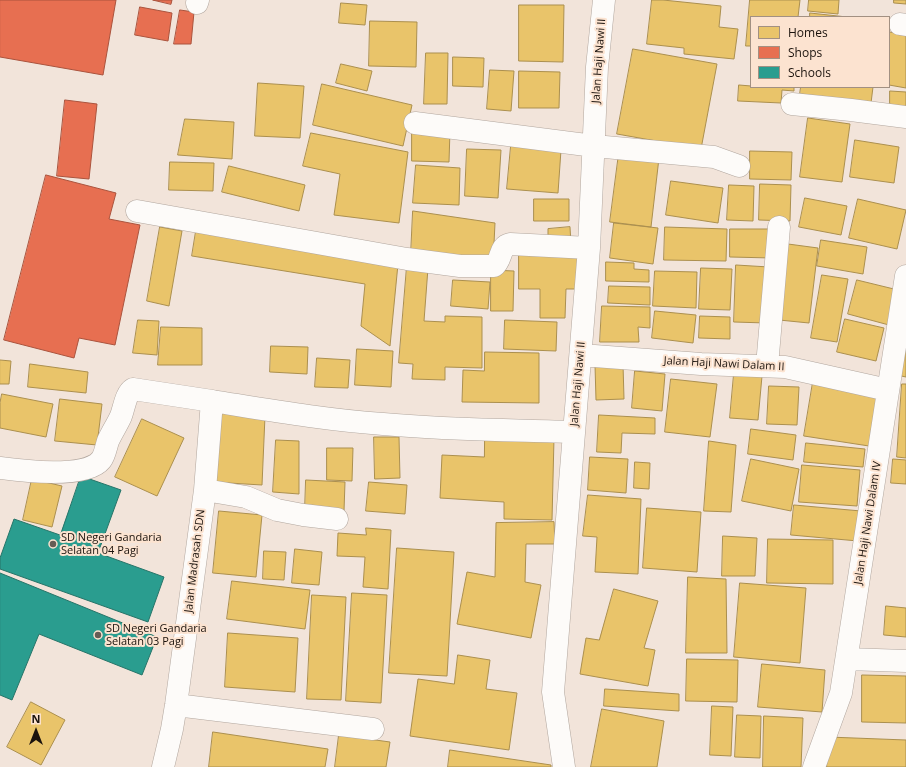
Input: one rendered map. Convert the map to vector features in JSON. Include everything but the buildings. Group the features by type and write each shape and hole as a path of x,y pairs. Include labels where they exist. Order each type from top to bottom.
{"street":[{"name":"Jalan Haji Nawi II","path":"564,767 553,692 589,248 597,67 604,0"},
{"path":"792,104 906,117"},
{"path":"415,123 594,146 714,157 739,166"},
{"path":"137,211 407,259 460,266 494,266 497,264 506,244 589,248"},
{"path":"767,366 779,227"},
{"name":"Jalan Haji Nawi Dalam IV","path":"814,767 842,693 906,276"},
{"name":"Jalan Haji Nawi Dalam II","path":"581,355 701,364 785,367 888,390"},
{"path":"0,468 54,473 85,470 94,466 101,461 130,391 133,389 342,420 432,428 574,432"},
{"name":"Jalan Madrasah SDN","path":"163,767 176,705 204,490 212,401"},
{"path":"204,490 246,497 277,510 337,519"},
{"path":"847,658 906,661"},
{"path":"176,705 373,729"}],"place":[{"name":"SD Negeri Gandaria Selatan 04 Pagi","path":"53,544"},
{"name":"SD Negeri Gandaria Selatan 03 Pagi","path":"98,635"}]}
